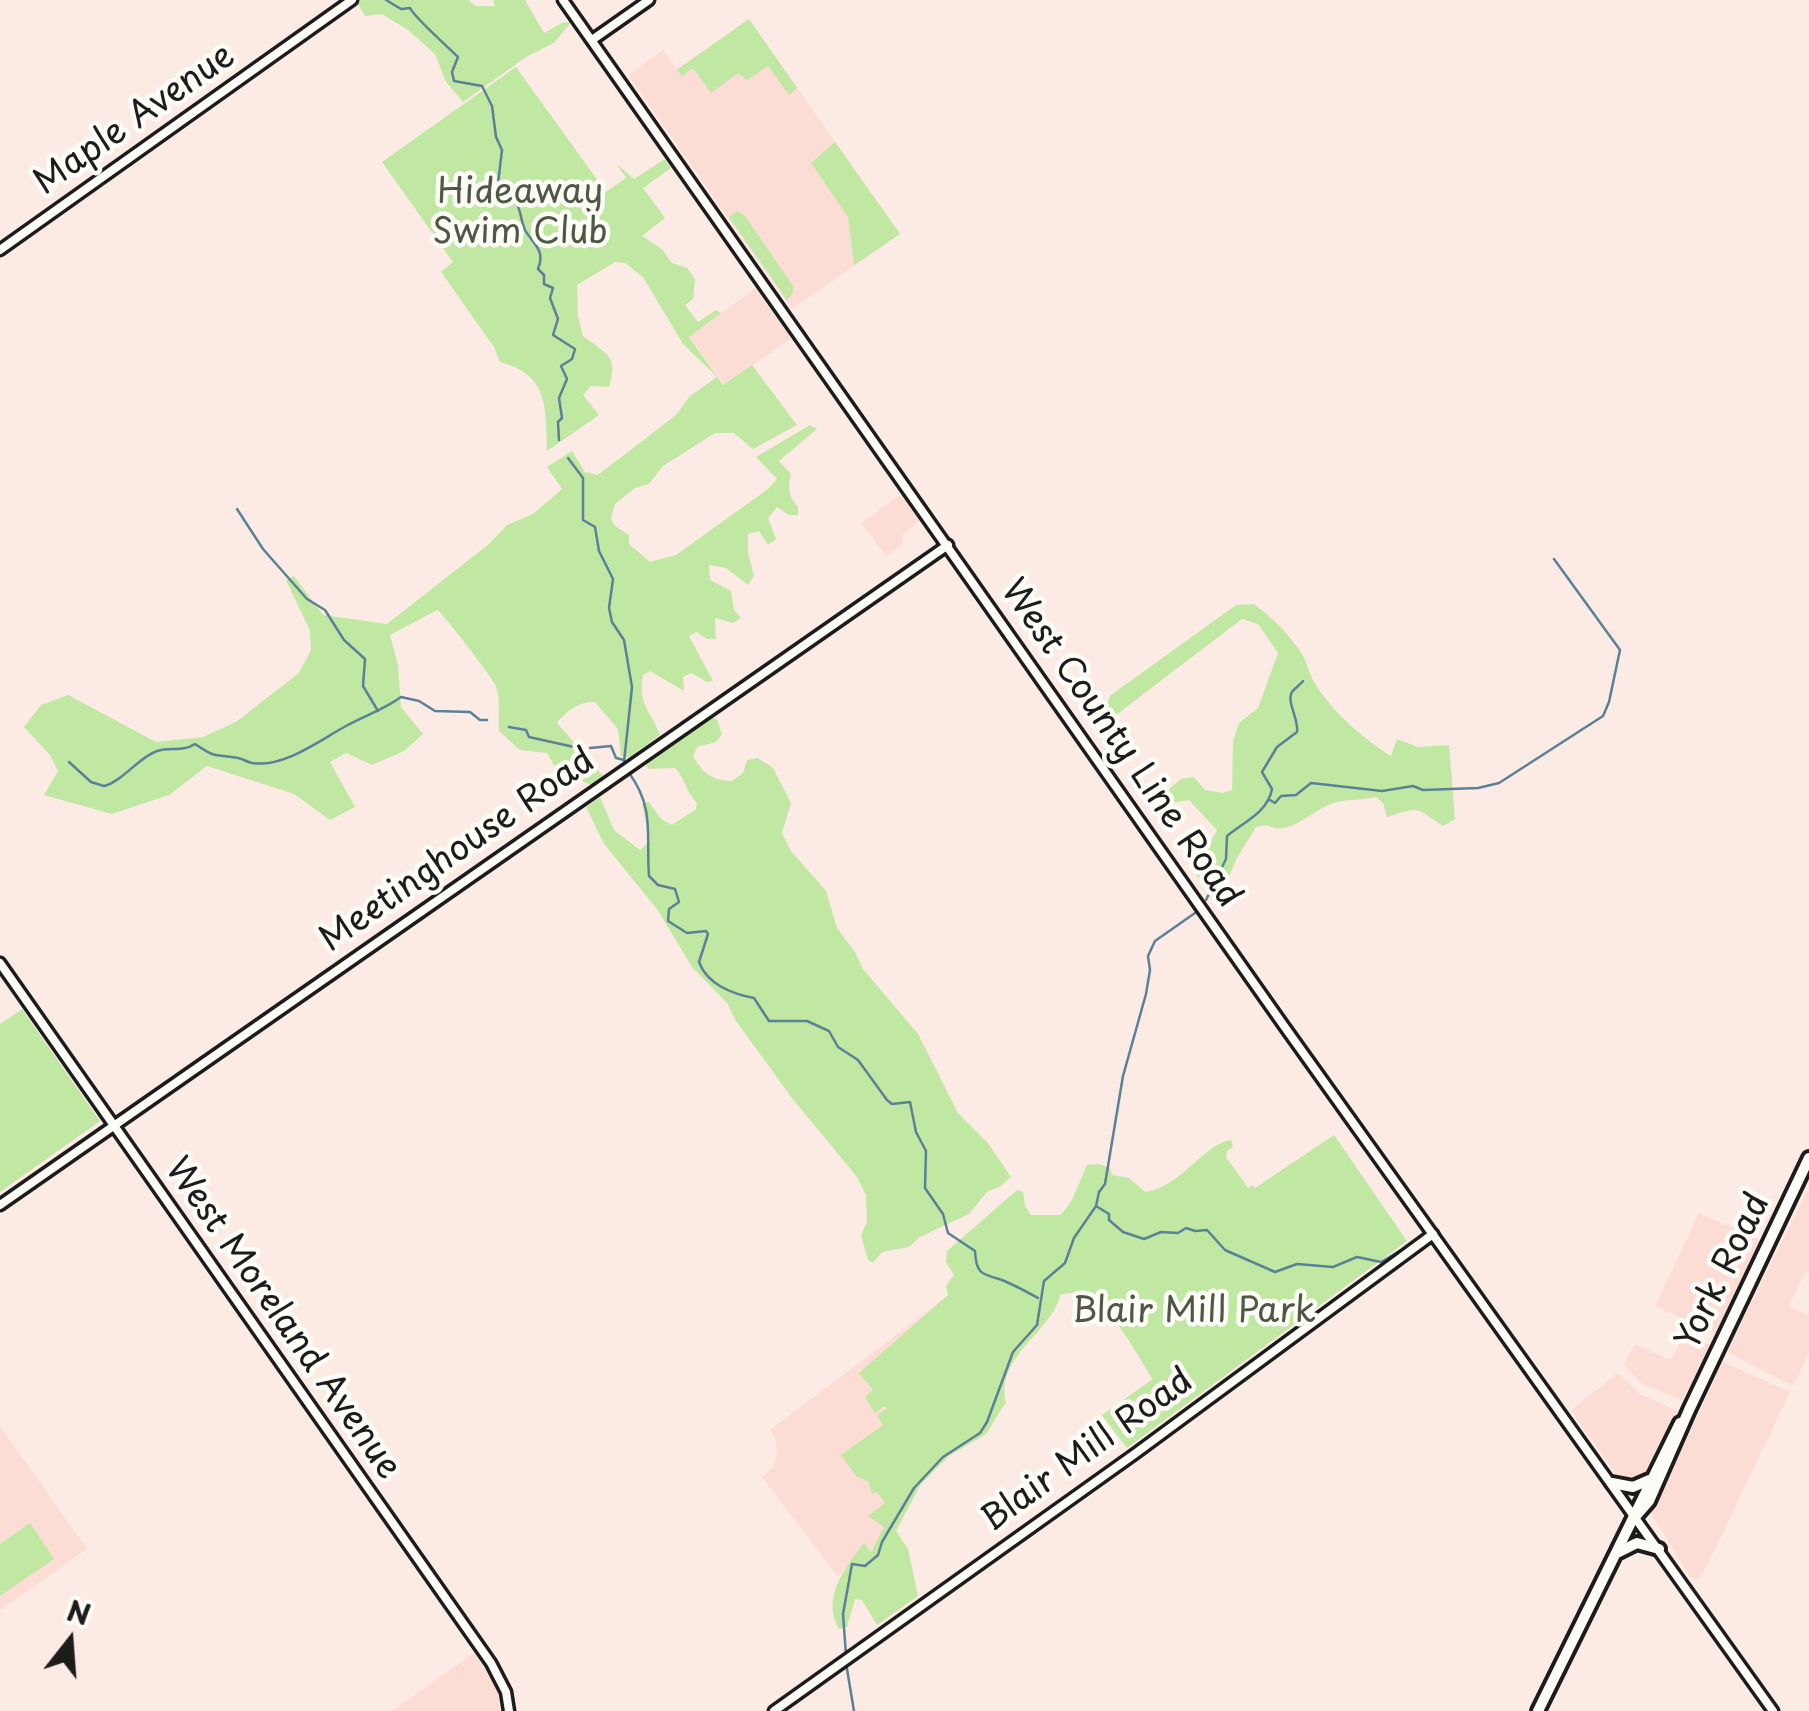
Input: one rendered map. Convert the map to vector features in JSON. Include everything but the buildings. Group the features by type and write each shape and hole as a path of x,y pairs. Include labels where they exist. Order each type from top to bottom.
{"highway":[{"name":"York Road","path":"1635,1517 1649,1501 1809,1158"},
{"name":"York Road","path":"1635,1517 1672,1434 1689,1410"},
{"path":"1612,1483 1641,1486 1653,1476"},
{"path":"1538,1711 1635,1517"},
{"path":"1618,1552 1637,1543 1659,1549"}],"main road":[{"name":"Maple Avenue","path":"0,250 352,0"},
{"name":"West County Line Road","path":"563,0 1774,1711"},
{"path":"592,40 650,0"},
{"name":"Meetinghouse Road","path":"0,1206 948,544"},
{"name":"West Moreland Avenue","path":"0,962 491,1663 506,1692 509,1711"},
{"name":"Blair Mill Road","path":"774,1711 1136,1453 1433,1234"}],"shaded area":[{"path":"749,19 900,234 792,309 628,75 663,50 677,69"},
{"path":"756,288 791,338 724,385 689,336"},
{"path":"902,494 920,520 903,535 902,545 886,556 861,523"},
{"path":"1809,1187 1809,1273 1805,1272 1789,1306 1809,1316 1809,1353 1793,1386 1727,1352"},
{"path":"1699,1213 1763,1241 1714,1333 1655,1306"},
{"path":"971,1278 903,1494 870,1553 864,1544 838,1577 762,1477 773,1467 777,1453 770,1430"},
{"path":"1685,1334 1711,1345 1682,1400 1642,1384 1624,1365 1635,1344 1670,1360"},
{"path":"1723,1362 1790,1392 1717,1545 1699,1579 1695,1579 1690,1577 1651,1513"},
{"path":"1618,1373 1640,1394 1677,1411 1641,1480 1631,1483 1621,1482 1571,1410"},
{"path":"0,1426 87,1549 0,1610"},
{"path":"474,1653 497,1689 500,1711 392,1711"}],"green space":[{"path":"361,0 469,0 475,6 495,6 493,0 525,0 544,33 571,22 554,43 526,57 463,102 446,82 435,54 382,14 365,16 358,4"},
{"path":"749,19 797,88 789,95 768,66 747,80 738,73 711,93 693,68 682,76 677,70"},
{"name":"Hideaway Swim Club","path":"516,67 606,192 626,178 617,164 634,179 665,159 671,168 643,188 665,218 642,236 662,249 672,263 687,268 695,279 693,299 685,305 698,322 716,310 721,313 689,337 723,385 752,365 797,425 753,449 734,433 715,433 663,466 649,484 635,488 615,504 611,518 615,526 629,535 629,544 650,562 676,555 777,479 756,457 810,425 817,429 779,461 791,474 790,492 798,515 789,515 777,507 768,518 776,539 768,545 759,531 748,534 754,576 748,585 726,568 709,565 710,580 731,591 734,610 741,618 733,623 715,618 716,639 707,639 697,632 689,636 713,681 691,673 683,677 684,691 650,671 643,675 643,700 660,735 630,757 621,756 618,729 595,702 578,705 565,714 557,723 604,777 593,785 555,767 547,753 520,750 499,731 495,684 437,610 390,635 398,665 401,707 423,734 404,751 372,765 346,753 330,762 355,807 330,820 294,794 207,766 169,795 112,814 44,795 58,771 50,755 24,727 41,705 68,695 156,742 203,737 236,722 299,673 311,650 310,631 286,580 294,576 323,615 387,624 489,544 507,525 533,514 562,489 547,467 572,451 585,472 598,475 676,415 690,396 717,377 683,344 643,277 625,263 615,262 577,285 583,336 611,361 609,387 591,386 583,395 599,415 547,451 542,395 528,375 500,362 494,347 441,272 453,262 382,162"},
{"path":"835,142 900,234 854,265 848,217 811,163"},
{"path":"737,211 745,216 793,286 787,300 729,217"},
{"path":"1254,604 1293,641 1331,705 1381,749 1391,756 1397,739 1418,747 1449,745 1455,819 1443,826 1412,810 1387,817 1383,803 1376,797 1334,803 1284,828 1256,827 1216,905 1189,864 1204,854 1217,830 1189,800 1164,804 1161,796 1181,779 1194,777 1205,790 1232,790 1233,741 1239,723 1258,708 1278,653 1258,624 1242,619 1108,721 1103,711 1111,695 1236,605"},
{"path":"712,717 722,734 716,742 697,747 693,756 704,772 732,781 743,773 747,760 758,758 773,768 791,803 782,833 791,851 826,891 837,928 863,969 918,1034 958,1113 987,1142 1011,1177 987,1192 969,1214 920,1237 909,1247 882,1252 873,1263 868,1260 861,1235 867,1222 866,1195 857,1177 792,1098 727,1003 692,967 657,909 604,844 586,807 600,797 614,830 640,850 650,841 642,803 649,802 661,819 672,825 696,809 697,803 675,768 648,769 646,763"},
{"path":"22,1009 100,1121 0,1192 0,1024"},
{"name":"Blair Mill Park","path":"1334,1135 1407,1241 1127,1448 1102,1415 1153,1379 1103,1308 1076,1293 1060,1295 1047,1320 1016,1357 1005,1386 1006,1402 986,1434 949,1456 921,1484 896,1531 908,1549 918,1596 877,1625 862,1600 855,1599 847,1627 839,1629 833,1606 838,1583 864,1543 871,1552 884,1527 868,1516 885,1503 877,1492 872,1494 868,1481 856,1476 841,1455 883,1425 877,1416 887,1408 875,1413 865,1397 873,1390 859,1373 948,1295 946,1286 954,1275 946,1262 947,1251 1017,1190 1023,1192 1031,1215 1061,1215 1087,1165 1110,1168 1112,1175 1129,1178 1145,1192 1170,1182 1211,1149 1231,1140 1233,1147 1226,1157 1248,1188 1255,1188"},
{"path":"30,1523 54,1559 0,1596 0,1544"}],"waterway":[{"path":"386,0 401,9 410,8 458,57 452,72 454,81 482,86 492,106 502,150 497,192 517,204 525,230 540,252 538,269 544,275 544,284 553,288 550,298 558,319 553,335 575,349 572,359 561,366 567,379 559,398 559,440"},
{"path":"568,458 583,478 583,520 595,527 599,551 613,579 609,608 612,622 624,640 632,687 624,762"},
{"path":"237,509 263,549 307,599 325,610 344,640 365,659 363,686 378,711"},
{"path":"1270,800 1275,803 1281,796 1296,795 1311,783 1382,791 1413,786 1423,790 1478,788 1499,783 1603,716 1620,650 1554,559"},
{"path":"1206,900 1226,859 1227,836 1254,816 1270,797 1272,789 1262,772 1277,747 1297,732 1291,696 1303,681"},
{"path":"69,762 91,782 104,786 150,754 195,744 212,754 252,763 277,761 301,752 401,697 419,701 435,711 470,712 487,720"},
{"path":"509,727 526,730 529,737 583,749"},
{"path":"590,748 611,746 616,758 624,760"},
{"path":"629,773 646,810 649,876 658,885 675,889 679,902 669,909 668,921 687,933 708,934 699,962 703,970 729,991 754,998 769,1021 807,1021 829,1031 838,1047 858,1060 887,1100 892,1104 910,1102 916,1132 926,1151 925,1188 943,1214 948,1233 975,1251 983,1273 1038,1298"},
{"path":"846,1655 843,1614 852,1564 865,1566 878,1555 914,1488 943,1457 980,1433 1013,1352 1037,1325 1044,1281 1065,1263 1074,1238 1096,1206 1105,1184 1123,1076 1146,994 1148,956 1155,941 1195,913"},
{"path":"1096,1206 1109,1214 1109,1220 1123,1232 1144,1239 1186,1228 1207,1230 1225,1250 1275,1272 1297,1264 1333,1267 1357,1257 1381,1262 1408,1246"},
{"path":"846,1663 854,1711"}]}
